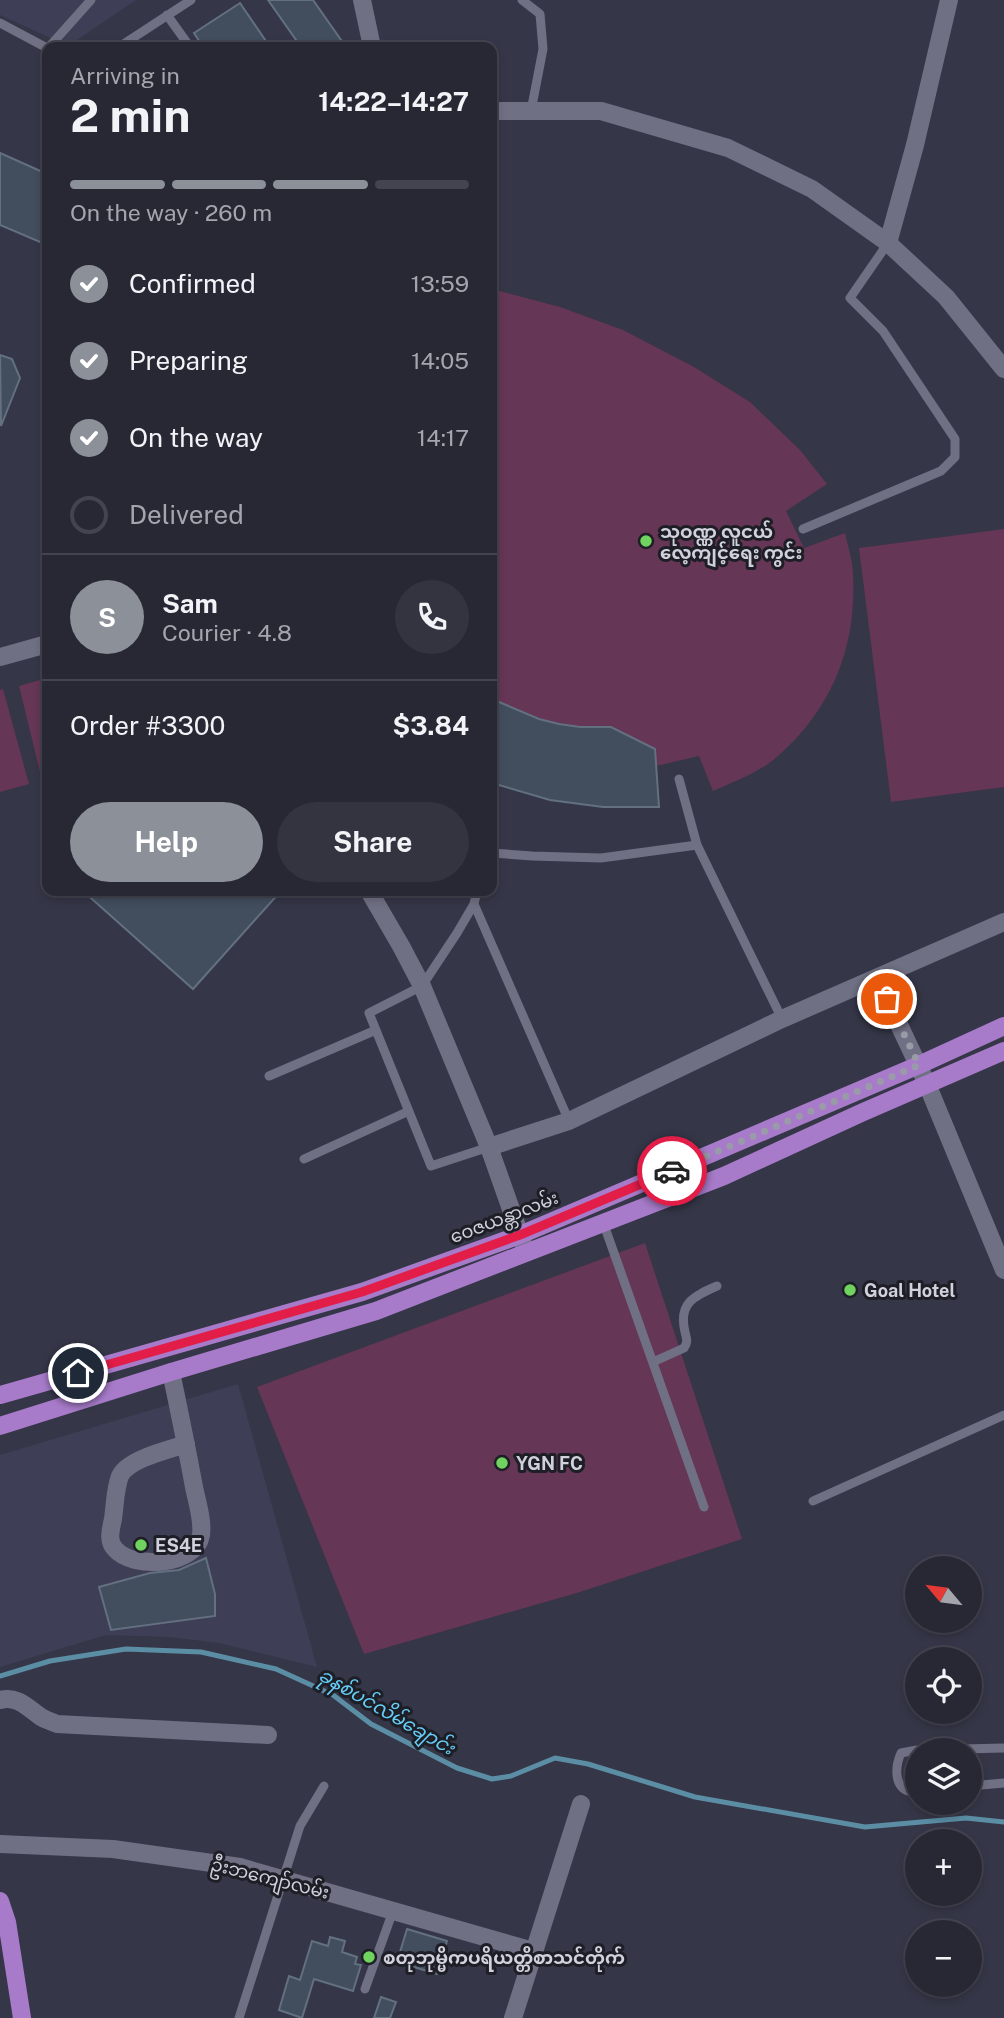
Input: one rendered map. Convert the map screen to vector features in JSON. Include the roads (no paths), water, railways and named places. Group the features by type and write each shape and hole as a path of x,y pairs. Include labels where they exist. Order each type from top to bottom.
{"main road":[{"name":"ဝေဇယန္တာလမ်း","path":"0,1426 376,1311 1004,1026"},
{"name":"ဝေဇယန္တာလမ်း","path":"0,1395 603,1222 724,1175 1004,1051"},
{"path":"0,1901 7,1922 22,2018"}],"street":[{"path":"362,0 371,42"},
{"path":"888,243 915,145 949,0"},
{"path":"497,111 601,111 728,148 812,189 888,243 946,297 1004,369"},
{"path":"0,657 42,645"},
{"path":"372,896 422,986 489,1147 523,1244"},
{"path":"489,1147 569,1121 782,1019 1004,922"},
{"path":"877,978 919,1065 1004,1270"},
{"path":"172,1372 186,1444 201,1525 201,1534 197,1547 181,1558 166,1561 137,1560 121,1554 114,1549 110,1535 121,1474 140,1460 186,1444"},
{"path":"0,1700 6,1698 19,1701 57,1724 268,1735"},
{"path":"513,2018 582,1804"},
{"name":"ဦးဘကျော်လမ်း","path":"0,1844 113,1849 240,1867 533,1951"}],"lane":[{"path":"76,17 81,0"},
{"path":"53,42 91,0"},
{"path":"126,42 191,0"},
{"path":"522,0 540,14 543,49 531,111"},
{"path":"167,15 186,42"},
{"path":"0,23 42,45"},
{"path":"803,529 941,471 955,457 955,439 883,331 850,298 888,243"},
{"path":"679,779 697,845 782,1019"},
{"path":"497,853 601,858 697,845"},
{"path":"476,896 474,904 422,986 369,1013 431,1166 489,1147"},
{"path":"474,904 569,1121"},
{"path":"269,1076 376,1030"},
{"path":"304,1159 409,1111"},
{"path":"603,1222 704,1507"},
{"path":"653,1362 684,1349 688,1341 682,1317 687,1304 699,1294 717,1286"},
{"path":"813,1502 1004,1415"},
{"path":"982,1749 1004,1748"},
{"path":"905,1752 901,1753 897,1762 897,1780 905,1791"},
{"path":"982,1785 1004,1783"},
{"path":"239,2018 300,1826 324,1786"},
{"path":"365,1989 393,1911"}],"waterway":[{"name":"ခုနစ်ပင်လိမ်ချောင်း","path":"0,1676 50,1661 126,1649 201,1652 276,1669 333,1695 371,1724 457,1768 492,1779 511,1776 555,1758 588,1764 695,1797 865,1827 966,1818 1004,1822"}],"place":[{"name":"သုဝဏ္ဏ လူငယ် လေ့ကျင့်ရေး ကွင်း","path":"646,541"},
{"name":"Goal Hotel","path":"850,1290"},
{"name":"YGN FC","path":"502,1463"},
{"name":"ES4E","path":"141,1545"},
{"name":"စတုဘုမ္မိကပရိယတ္တိစာသင်တိုက်","path":"369,1957"}]}
